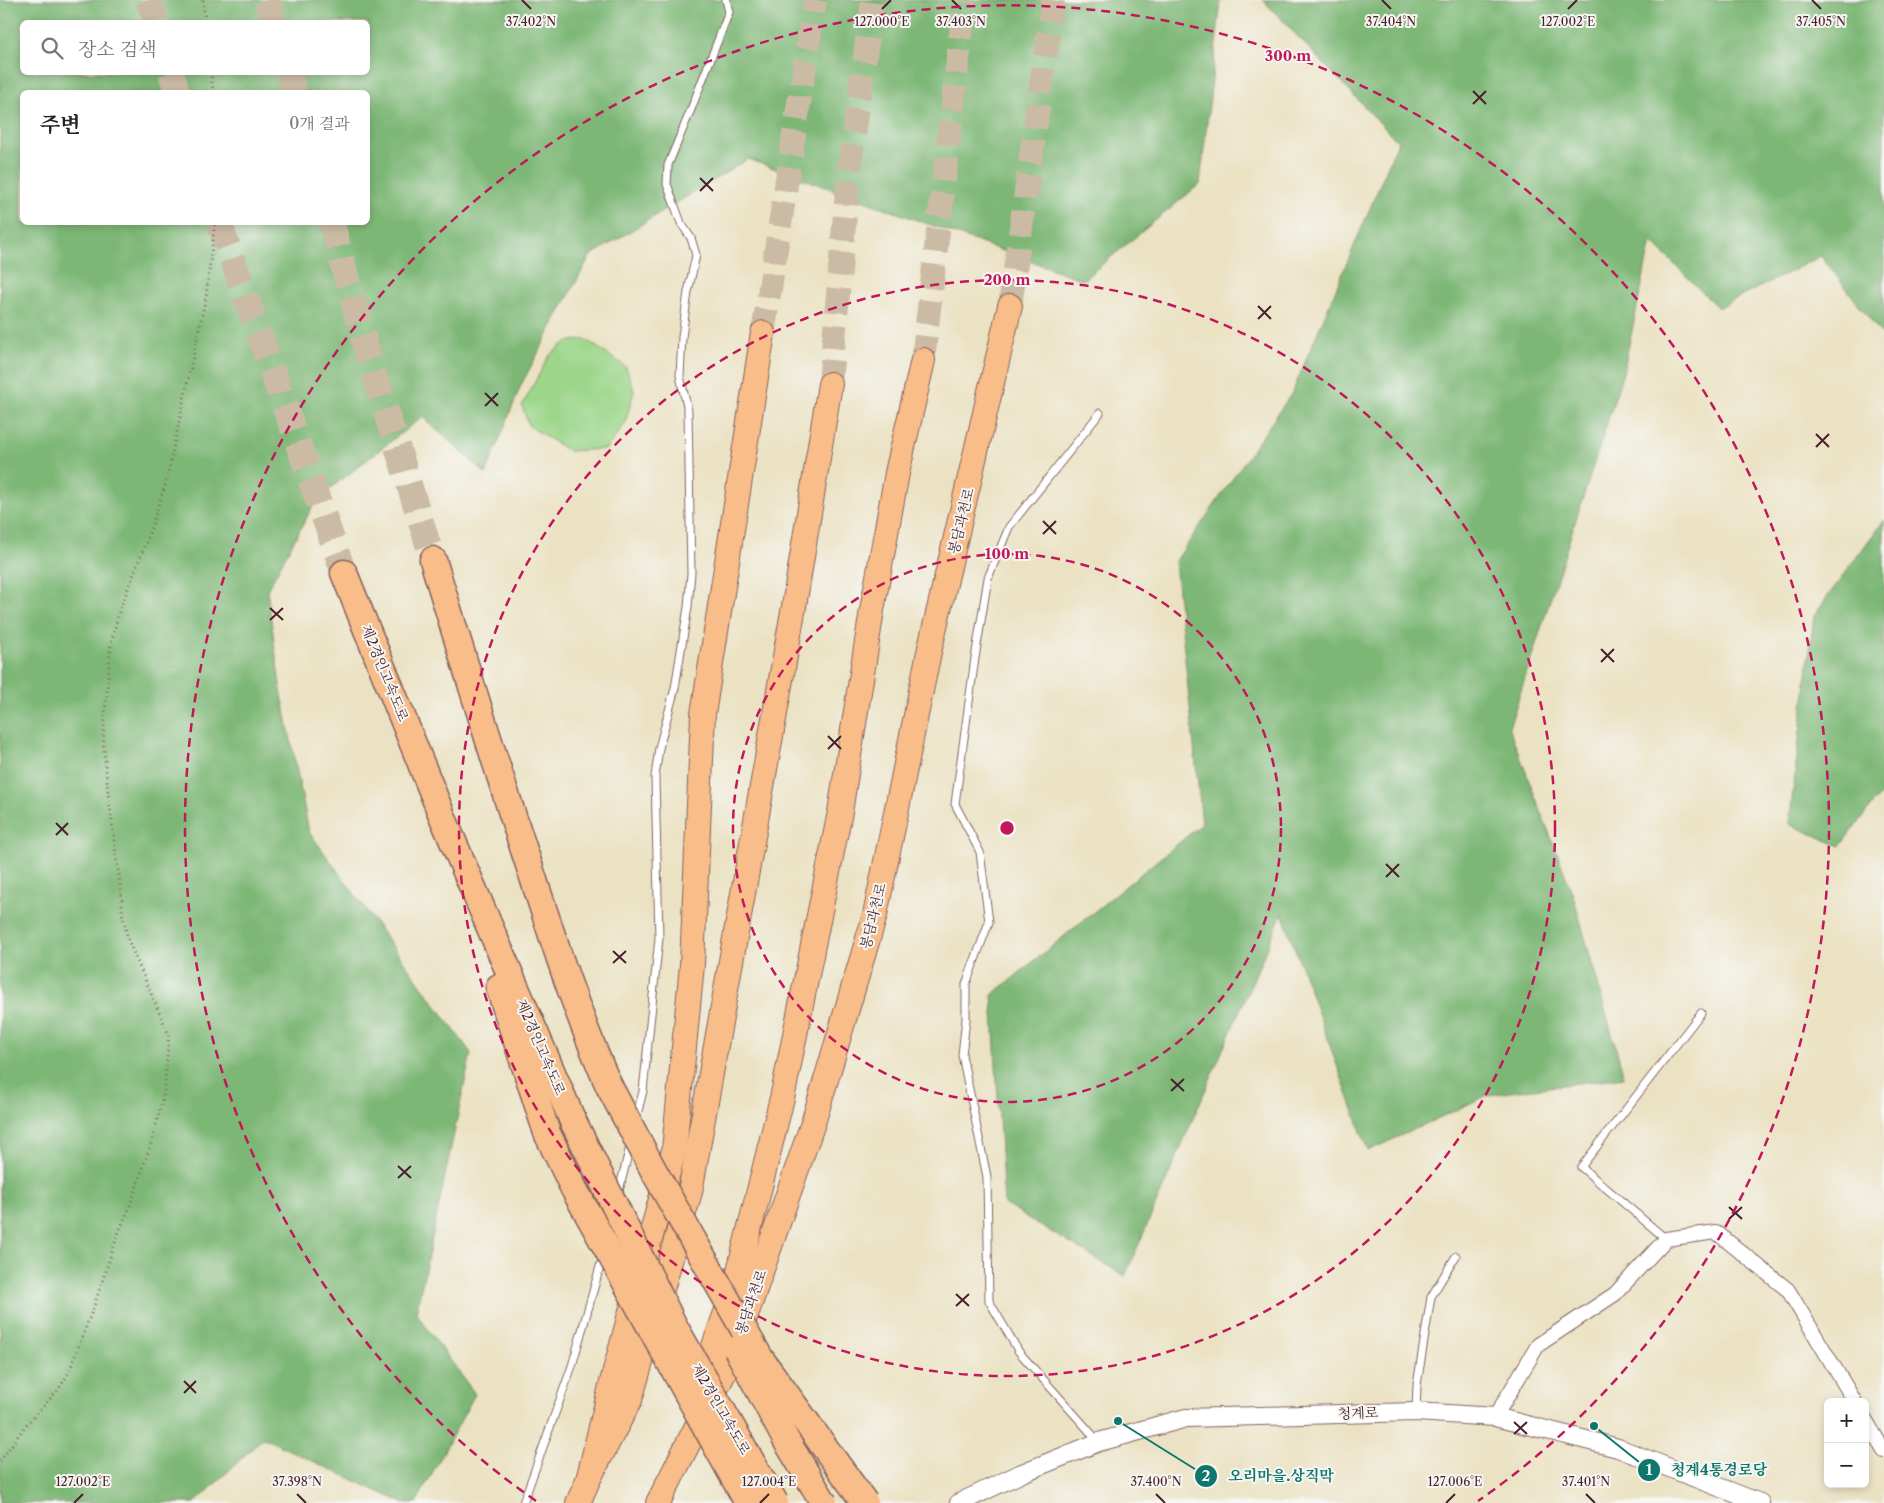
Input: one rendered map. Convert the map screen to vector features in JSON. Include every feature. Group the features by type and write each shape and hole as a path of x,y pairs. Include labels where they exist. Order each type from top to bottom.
{"highway":[{"name":"봉담과천로","path":"659,1502 730,1361 814,1120 875,915 929,652 1010,306"},
{"path":"588,1480 674,1150 692,965 703,714 763,333"},
{"name":"봉담과천로","path":"659,1502 735,1286 783,1094 840,812 872,610 897,473 923,360"},
{"path":"578,1503 630,1400 690,1192 794,606 830,384"},
{"path":"433,560 489,744 567,982 591,1048 655,1173 760,1358 864,1503"},
{"name":"제2경인고속도로","path":"344,573 443,818 572,1119 674,1326 775,1503"},
{"path":"443,818 547,1133 574,1189 748,1503"},
{"path":"609,1086 645,1173 688,1257 786,1440 824,1503"}],"street":[{"path":"1495,1417 1538,1345 1615,1294 1666,1239 1716,1232 1788,1290 1853,1398"},
{"name":"청계로","path":"959,1503 1022,1473 1099,1442 1186,1418 1416,1412 1495,1417 1618,1448 1760,1503"},
{"path":"1869,1426 1884,1450"}],"lane":[{"path":"611,1222 643,1091 659,938 655,777 659,748 675,688 692,573 688,411 680,376 682,336 688,292 696,256 691,238 681,223 668,184 668,164 729,12 726,0"},
{"path":"1099,1442 1019,1352 989,1301 987,1177 962,1056 966,1019 966,984 989,922 980,852 955,804 988,578 1008,527 1100,413"},
{"path":"1666,1239 1581,1167 1700,1012"},
{"path":"523,1503 572,1366 609,1232"},
{"path":"1416,1412 1417,1386 1431,1297 1456,1256"}],"path":[{"path":"203,0 205,20"},
{"path":"211,75 213,90"},
{"path":"0,1461 26,1425 59,1389 69,1372 94,1306 119,1231 130,1209 153,1138 164,1093 169,1035 128,940 122,912 122,898 108,792 103,718 111,643 120,609 148,540 166,482 206,297 216,225"}],"green space":[{"path":"0,0 1221,0 1200,184 1083,280 748,159 590,256 521,385 486,474 422,417 317,499 267,590 280,685 309,832 471,1053 416,1313 475,1394 416,1503 403,1503 263,1438 195,1503 0,1503"},
{"path":"1263,0 1884,0 1884,337 1821,256 1718,308 1651,241 1623,373 1509,728 1573,895 1624,1077 1488,1095 1368,1151 1282,913 1125,1276 1004,1204 992,995 1202,824 1175,562 1292,393 1398,142"},
{"path":"585,339 626,367 634,391 625,424 606,449 569,451 529,426 522,406 549,356 566,342"},
{"path":"1884,520 1884,790 1840,846 1789,824 1814,615"}],"tunnel":[{"path":"149,0 155,20"},
{"path":"267,0 273,20"},
{"path":"763,333 815,0"},
{"path":"830,384 849,169 873,0"},
{"path":"923,360 965,0"},
{"path":"1010,306 1053,0"},
{"path":"172,75 176,90"},
{"path":"290,75 294,90"},
{"path":"220,225 344,573"},
{"path":"332,225 369,358 433,560"}],"place":[{"name":"오리마을.상직막","path":"1118,1421"},
{"name":"청계4통경로당","path":"1594,1426"}]}
